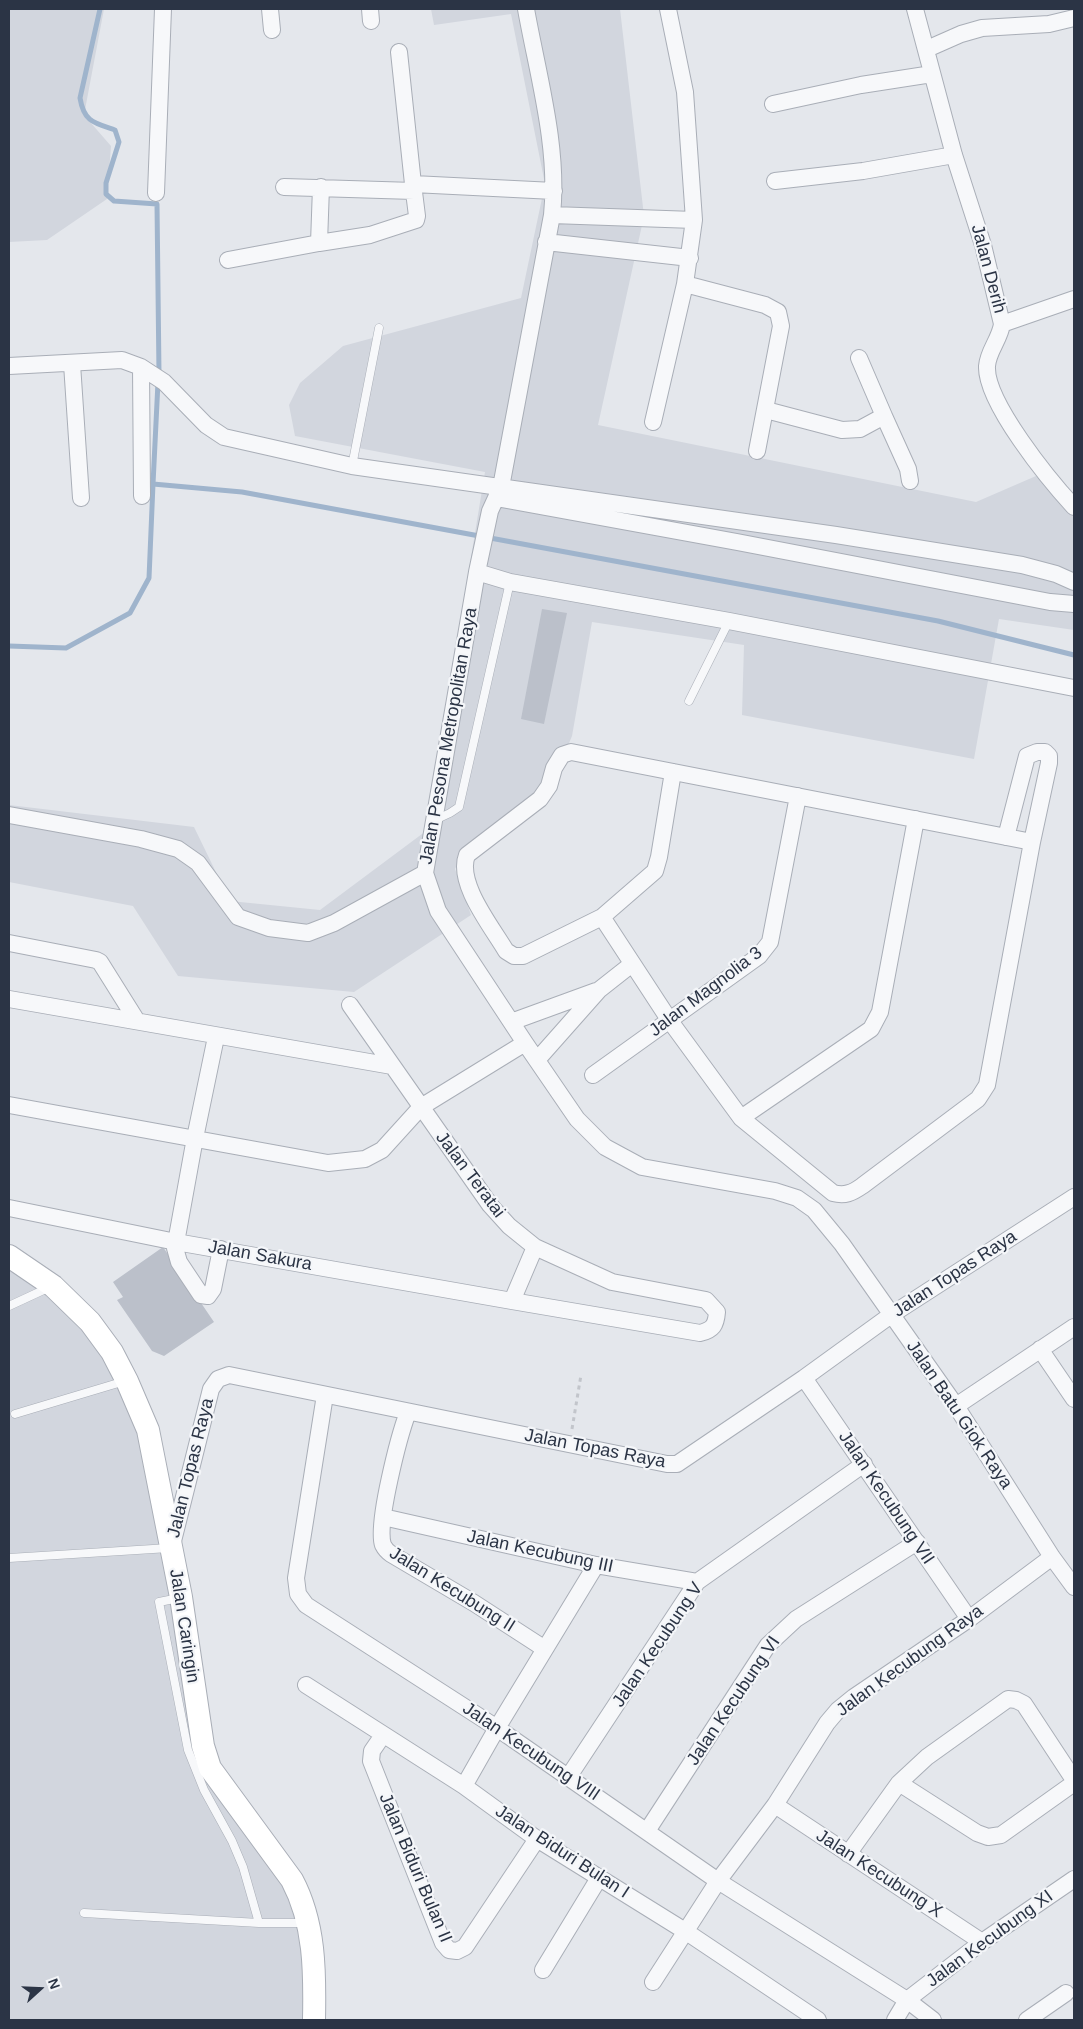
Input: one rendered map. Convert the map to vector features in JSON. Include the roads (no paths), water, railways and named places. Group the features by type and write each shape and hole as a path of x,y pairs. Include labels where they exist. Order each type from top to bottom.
{"main road":[{"name":"Jalan Caringin","path":"9,1256 53,1286 90,1322 112,1352 148,1430 180,1598 203,1746 210,1768 292,1880 302,1898 309,1923 315,1976 314,2020"}],"street":[{"path":"156,193 163,9"},
{"path":"270,9 272,30"},
{"name":"Jalan Pesona Metropolitan Raya","path":"526,9 552,153 554,191 552,215 496,499 479,566 425,873 438,911 577,1120 605,1147 642,1167 775,1192 797,1198 814,1210 842,1244"},
{"path":"653,422 685,284 694,220 685,92 668,9"},
{"name":"Jalan Derih","path":"916,9 954,155 983,245 1002,324 1001,333 989,354 987,368 993,391 1019,438 1074,507"},
{"path":"927,49 961,34 982,28 1049,24 1074,18"},
{"path":"228,260 370,235 416,220 399,52"},
{"path":"773,104 861,85 932,74"},
{"path":"775,181 863,171 954,155"},
{"path":"284,187 413,187 554,191"},
{"path":"318,243 321,187"},
{"path":"552,215 694,220"},
{"path":"546,242 690,258"},
{"path":"685,284 765,305 778,312 781,326 757,451"},
{"path":"1002,324 1074,299"},
{"path":"859,358 908,469 910,482"},
{"path":"9,366 122,360 153,374 206,425 224,437 496,499 738,542 1050,602 1074,604"},
{"path":"72,364 81,498"},
{"path":"142,496 153,374"},
{"path":"766,410 842,430 860,428 884,416"},
{"path":"496,499 826,534 1022,565 1056,574 1074,582"},
{"path":"479,566 510,582 729,621 1074,688"},
{"path":"673,772 659,857 655,870 602,917 524,956 514,956 506,951 473,897 464,863 467,854 540,799 549,786 554,768 562,755 571,752 1032,842"},
{"path":"602,917 670,1021 741,1118 833,1193 842,1195 852,1193 862,1186 978,1099 987,1085 1032,842 1049,763 1049,756 1045,752 1037,752 1027,756 1006,837"},
{"name":"Jalan Magnolia 3","path":"593,1075 759,956 770,942 798,796"},
{"path":"9,815 141,840 178,849 198,863 238,917 269,928 308,933 334,923 425,873"},
{"path":"741,1118 871,1028 880,1012 916,819"},
{"path":"9,943 100,962 137,1021"},
{"path":"537,1060 599,990 632,964"},
{"path":"511,1022 599,990"},
{"path":"9,999 216,1037 392,1066"},
{"name":"Jalan Teratai","path":"350,1006 490,1205 509,1226 535,1247 612,1282 706,1300 717,1312"},
{"path":"216,1037 175,1248 179,1262 201,1294 208,1296 213,1289 221,1249"},
{"path":"9,1105 328,1163 365,1159 382,1150 420,1107 525,1043"},
{"name":"Jalan Topas Raya","path":"171,1548 210,1389 218,1378 229,1375 570,1445 667,1464 677,1464 804,1378 891,1314 1074,1197"},
{"name":"Jalan Sakura","path":"9,1208 176,1242 700,1333 710,1331 716,1324 717,1312"},
{"name":"Jalan Batu Giok Raya","path":"842,1244 956,1406 1074,1587"},
{"path":"512,1301 535,1247"},
{"path":"956,1406 1074,1326"},
{"path":"1040,1349 1074,1400"},
{"name":"Jalan Kecubung VII","path":"804,1378 969,1619"},
{"name":"Jalan Kecubung VIII","path":"325,1395 296,1578 298,1594 306,1605 497,1728 569,1776 718,1881 907,2000 933,2020"},
{"path":"383,1517 408,1412"},
{"name":"Jalan Kecubung V","path":"569,1776 697,1582 864,1464"},
{"name":"Jalan Kecubung III","path":"383,1517 596,1565 697,1582"},
{"name":"Jalan Kecubung II","path":"383,1517 383,1544 387,1551 474,1603 545,1649"},
{"name":"Jalan Kecubung VI","path":"647,1832 768,1645 796,1619 917,1542"},
{"name":"Jalan Kecubung Raya","path":"652,1982 718,1881 775,1805 838,1710 854,1697 969,1619 1052,1556"},
{"path":"464,1786 596,1565"},
{"name":"Jalan Biduri Bulan I","path":"306,1684 464,1786 537,1839 685,1931 818,2020"},
{"path":"848,1854 900,1783 927,1757 1008,1700 1016,1700 1024,1704 1074,1781 1001,1835 988,1837 977,1833 900,1783"},
{"name":"Jalan Biduri Bulan II","path":"383,1735 372,1751 372,1761 443,1943 449,1950 457,1951 465,1947 537,1839"},
{"name":"Jalan Kecubung X","path":"775,1805 982,1942"},
{"path":"542,1970 599,1878"},
{"name":"Jalan Kecubung XI","path":"907,2000 982,1942 1074,1879"},
{"path":"1027,2020 1066,1993"},
{"path":"895,2020 907,2000"}],"lane":[{"path":"352,466 380,328"},
{"path":"435,820 450,814 459,807 510,582"},
{"path":"689,701 729,621"},
{"path":"9,1306 53,1286"},
{"path":"15,1414 127,1381"},
{"path":"9,1558 171,1548"},
{"path":"180,1598 159,1602 188,1750 204,1790 232,1841 243,1867 260,1923"},
{"path":"84,1913 260,1923 309,1923"}],"waterway":[{"path":"100,9 80,98 87,117 96,123 115,130 119,142 106,183 106,194 114,201 157,204 159,374"},
{"path":"158,382 153,484 242,492 938,621 1074,655"},
{"path":"9,646 66,648 130,613 149,578 153,484"}]}
